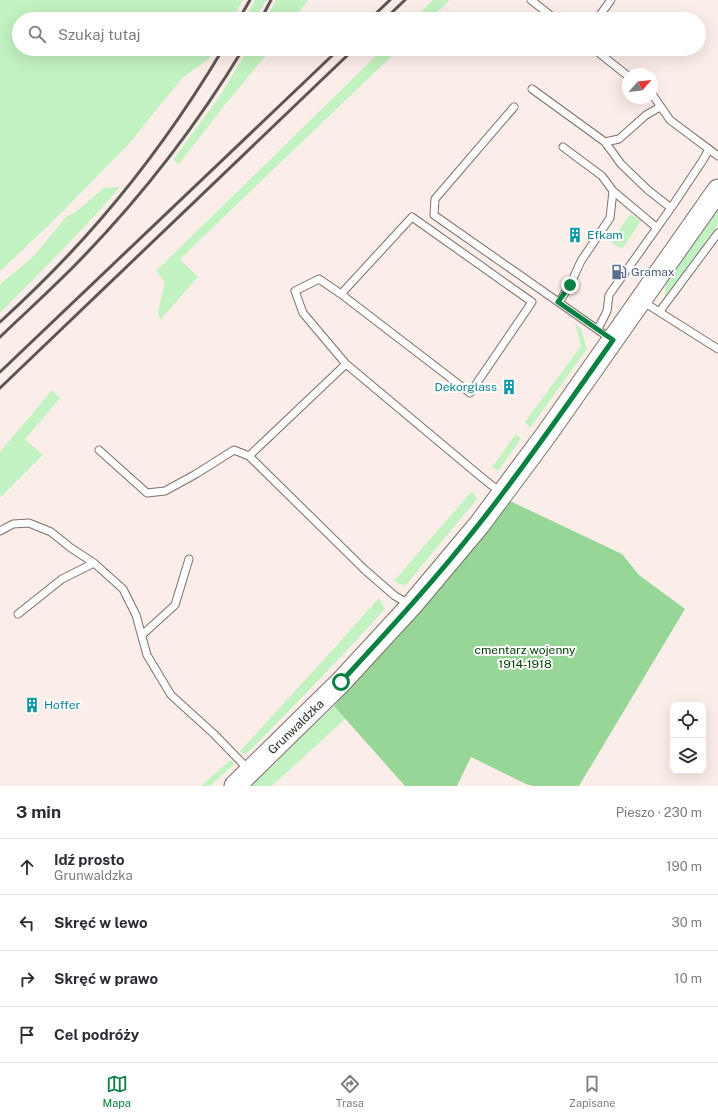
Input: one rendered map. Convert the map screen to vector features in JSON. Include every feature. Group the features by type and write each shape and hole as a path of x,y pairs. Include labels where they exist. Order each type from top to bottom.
{"main road":[{"name":"Grunwaldzka","path":"235,786 341,682 411,606 479,525 546,435 605,335 641,300 718,190"}],"lane":[{"path":"531,0 546,12"},
{"path":"602,12 611,0"},
{"path":"603,56 622,71"},
{"path":"532,89 605,142 621,164 648,190 671,208"},
{"path":"658,104 670,120 717,154"},
{"path":"514,107 435,199 434,215 605,335"},
{"path":"605,142 619,139 646,115 660,108"},
{"path":"563,147 602,176 614,191 656,228"},
{"path":"605,335 609,295 671,208 709,149"},
{"path":"558,302 570,285 581,261 610,218 614,191"},
{"path":"341,294 412,217 532,302 470,393 341,294 319,279 295,291 303,312 346,364 502,493"},
{"path":"660,311 718,233"},
{"path":"641,300 718,349"},
{"path":"249,456 346,364"},
{"path":"99,450 147,494 165,491 196,474 234,450 249,456 365,570 395,596 411,606"},
{"path":"0,531 13,524 29,523 51,532 71,548 94,563 123,589 136,615 147,655 171,695 214,734 251,771"},
{"path":"142,635 174,605 189,559"},
{"path":"18,614 62,579 94,563"}],"green space":[{"path":"0,0 243,0 236,12 12,12 12,56 211,56 182,78 128,145 49,225 0,271"},
{"path":"255,0 266,0 259,12 249,12"},
{"path":"276,0 308,0 299,12 270,12"},
{"path":"433,0 450,0 437,12 421,12"},
{"path":"244,56 265,56 179,164 173,160 220,96"},
{"path":"376,56 392,56 180,259 198,277 160,320 158,312 165,282 156,271"},
{"path":"120,187 46,267 0,313 0,284 34,256 66,217 77,211 104,188"},
{"path":"718,204 718,224 670,293 665,296 666,278"},
{"path":"630,214 641,221 622,249 611,242"},
{"path":"575,323 581,329 587,349 530,428 525,422 581,346"},
{"path":"52,390 60,398 25,439 43,455 0,498 0,452"},
{"path":"516,434 521,439 498,471 492,467"},
{"path":"472,491 477,499 405,586 394,581"},
{"name":"cmentarz wojenny 1914-1918","path":"510,501 622,554 639,575 685,609 579,786 533,786 471,757 457,786 405,786 334,706"},
{"path":"379,598 385,609 316,683 245,755 240,751 318,666"},
{"path":"334,706 345,719 272,786 246,786"},
{"path":"230,760 234,764 210,786 201,786"}],"railway":[{"path":"243,12 250,0"},
{"path":"265,12 271,0"},
{"path":"377,12 390,0"},
{"path":"392,12 405,0"},
{"path":"0,322 64,260 117,200 165,137 195,94 219,56"},
{"path":"0,337 71,269 126,210 188,132 238,56"},
{"path":"0,372 332,56"},
{"path":"0,388 347,56"}],"place":[{"name":"Efkam","path":"575,235"},
{"name":"Gramax","path":"619,272"},
{"name":"Dekorglass","path":"509,387"},
{"name":"Hoffer","path":"32,705"}],"route":[{"path":"341,682 411,606 479,525 546,435 613,340 558,302 570,285"}]}
